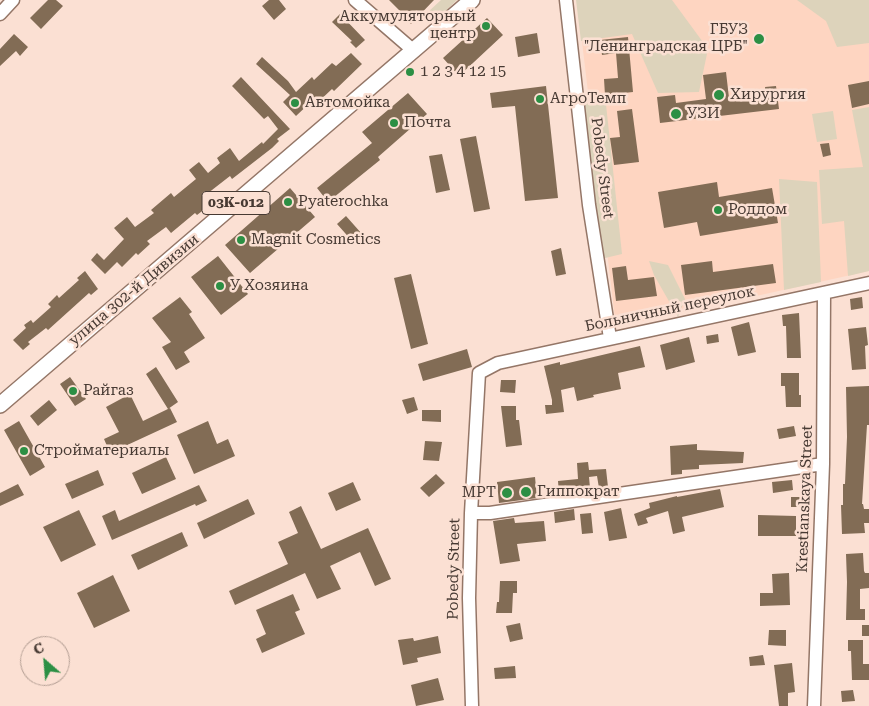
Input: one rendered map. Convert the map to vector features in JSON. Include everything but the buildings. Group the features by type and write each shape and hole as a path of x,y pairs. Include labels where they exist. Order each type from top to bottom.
{"main road":[{"name":"улица 302-й Дивизии","path":"0,405 472,0"}],"street":[{"path":"0,14 13,0"},
{"path":"355,0 414,51"},
{"name":"Pobedy Street","path":"566,0 589,205 610,338"},
{"name":"Больничный переулок","path":"479,373 498,363 869,283"},
{"name":"Krestianskaya Street","path":"814,706 823,464 824,293"},
{"name":"Pobedy Street","path":"469,705 471,513 479,373"},
{"path":"471,513 490,513 823,464"}],"shaded area":[{"path":"441,0 457,0 436,20 428,12"},
{"path":"576,0 672,0 708,49 699,92 658,93 632,34 581,41"},
{"path":"577,0 869,0 869,271 616,327"},
{"path":"797,0 869,0 869,43 837,47 826,21"},
{"path":"605,95 622,254 601,259 576,101"},
{"path":"869,107 869,271 848,276 844,221 822,224 819,170 863,167 852,110"},
{"path":"833,111 837,139 817,142 812,114"},
{"path":"779,179 817,182 821,282 784,290"},
{"path":"649,261 668,265 685,299 678,317 654,275"}],"place":[{"name":"Аккумуляторный центр","path":"486,26"},
{"name":"ГБУЗ \"Ленинградская ЦРБ\"","path":"759,39"},
{"name":"1 2 3 4 12 15","path":"410,72"},
{"name":"Хирургия","path":"719,95"},
{"name":"АгроТемп","path":"540,99"},
{"name":"Автомойка","path":"295,103"},
{"name":"УЗИ","path":"676,114"},
{"name":"Почта","path":"394,123"},
{"name":"Pyaterochka","path":"288,202"},
{"name":"Роддом","path":"718,210"},
{"name":"Magnit Cosmetics","path":"241,240"},
{"name":"У Хозяина","path":"220,286"},
{"name":"Райгаз","path":"73,391"},
{"name":"Стройматериалы","path":"24,451"},
{"name":"Гиппократ","path":"526,492"},
{"name":"МРТ","path":"507,493"}]}
